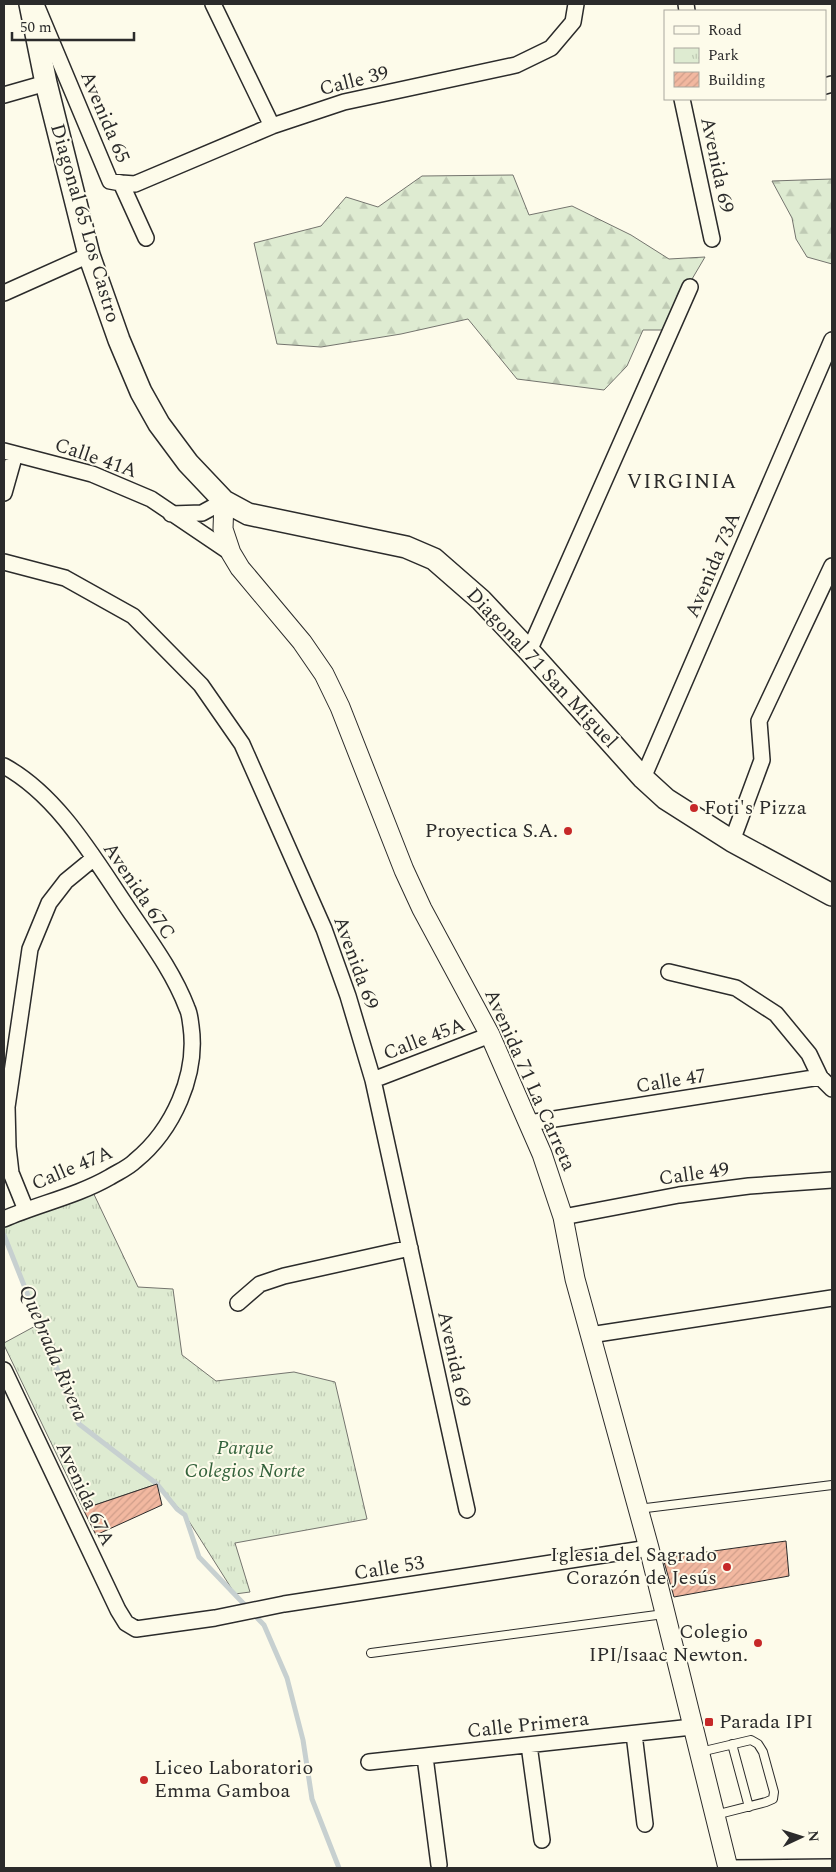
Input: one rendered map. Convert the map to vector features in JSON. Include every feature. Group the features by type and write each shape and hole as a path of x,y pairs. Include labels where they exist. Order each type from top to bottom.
{"main road":[{"name":"Diagonal 65 Los Castro","path":"30,4 46,83 90,255 118,340 141,392 160,424 188,463 224,501"},
{"name":"Diagonal 71 San Miguel","path":"224,501 248,514 406,547 434,559 481,600 643,778 666,799 732,841 832,895"}],"street":[{"name":"Avenida 65","path":"36,4 110,181 121,183 146,238"},
{"path":"214,4 272,126"},
{"name":"Calle 39","path":"121,183 134,184 272,126 344,102 516,65 551,48 573,22 576,4"},
{"path":"4,95 46,83"},
{"name":"Avenida 69","path":"682,100 712,239"},
{"path":"4,293 90,255"},
{"path":"529,651 690,287"},
{"name":"Avenida 73A","path":"643,778 832,340"},
{"path":"4,494 10,453"},
{"name":"Calle 41A","path":"10,453 92,474 151,499 231,553"},
{"path":"171,514 202,513 224,501"},
{"name":"Avenida 71 La Carreta","path":"224,501 223,529 231,553 240,568 302,642 324,674 340,707 404,870 422,908 490,1035 542,1154 563,1217 575,1279 649,1548 728,1868"},
{"name":"Avenida 69","path":"4,562 65,578 133,616 201,685 242,744 324,929 348,996 373,1080 466,1510"},
{"path":"732,841 762,760 759,721 832,566"},
{"name":"Avenida 67C","path":"4,766 39,790 60,813 94,858 174,980 188,1010 193,1042 190,1066"},
{"path":"26,1210 12,1173 8,1147 7,1107 30,949 49,903 66,881 94,858"},
{"path":"669,972 736,988 776,1014 809,1054 820,1077 832,1089"},
{"name":"Calle 45A","path":"373,1080 490,1035"},
{"name":"Calle 47A","path":"7,1217 107,1178 135,1162 152,1145 167,1124 182,1095 190,1066"},
{"name":"Calle 47","path":"530,1123 820,1077"},
{"name":"Calle 49","path":"563,1217 679,1195 749,1186 832,1180"},
{"path":"238,1303 260,1284 284,1276 410,1248"},
{"path":"590,1334 832,1298"},
{"name":"Avenida 67A","path":"4,1370 118,1610 126,1623 136,1628"},
{"name":"Calle 53","path":"136,1628 215,1618 284,1604 649,1548"},
{"name":"Calle Primera","path":"369,1762 692,1727"},
{"path":"634,1734 645,1824"},
{"path":"529,1745 542,1840"},
{"path":"425,1756 439,1865"},
{"path":"728,1868 832,1867"}],"lane":[{"path":"638,1509 832,1486"},
{"path":"371,1653 664,1614"},
{"path":"698,1752 751,1740 758,1744 763,1752 774,1792 773,1798 766,1802 714,1815"},
{"path":"732,1744 749,1807"}],"green space":[{"path":"513,175 529,215 572,206 631,235 669,259 705,257 662,330 643,330 627,366 604,390 517,379 468,319 401,334 321,347 277,344 254,243 321,226 346,197 378,207 422,176"},
{"path":"832,179 832,264 807,257 796,239 792,218 772,181"},
{"name":"Parque Colegios Norte","path":"90,1186 138,1287 173,1289 182,1355 216,1381 294,1372 335,1382 367,1519 235,1543 250,1592 235,1594 185,1515 157,1484 83,1509 4,1345 4,1343 39,1324 4,1236 4,1224"}],"building":[{"path":"157,1484 162,1505 96,1535 83,1509"},
{"name":"Iglesia del Sagrado Corazón de Jesús","path":"786,1541 789,1576 674,1597 663,1558"}],"waterway":[{"name":"Quebrada Rivera","path":"4,1235 79,1424 157,1484 177,1509 185,1515 199,1557 264,1625 287,1678 303,1740 312,1799 339,1868"}],"place":[{"name":"Foti's Pizza","path":"694,808"},
{"name":"Proyectica S.A.","path":"568,831"},
{"name":"Iglesia del Sagrado Corazón de Jesús","path":"727,1567"},
{"name":"Colegio IPI/Isaac Newton.","path":"758,1643"},
{"name":"Parada IPI","path":"709,1722"},
{"name":"Liceo Laboratorio Emma Gamboa","path":"144,1780"}],"district":[{"name":"VIRGINIA","path":"682,482"}]}
